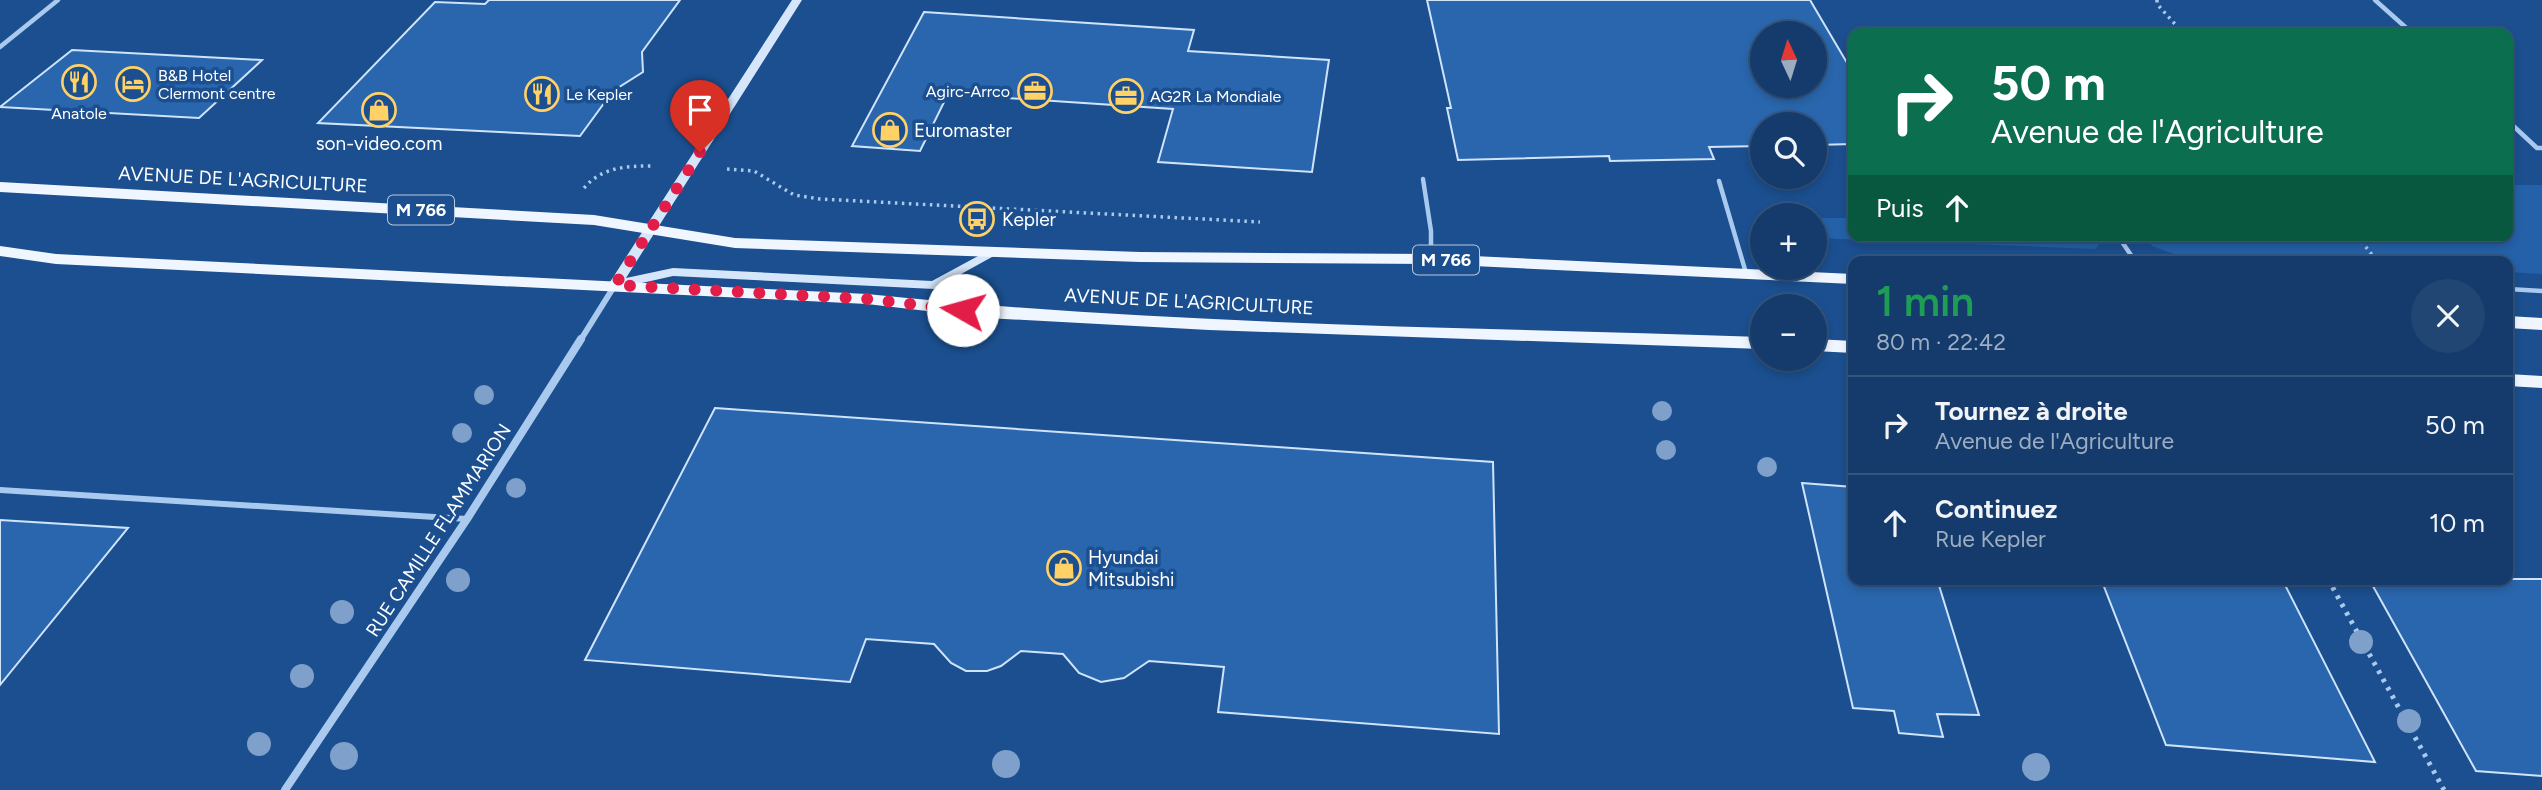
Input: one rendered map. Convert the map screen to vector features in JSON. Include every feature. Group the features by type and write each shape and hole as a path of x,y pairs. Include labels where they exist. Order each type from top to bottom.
{"main road":[{"path":"615,285 797,0"},
{"name":"AVENUE DE L'AGRICULTURE","path":"0,187 594,220 735,243 1140,257 1431,259 1848,279"},
{"name":"AVENUE DE L'AGRICULTURE","path":"0,251 56,259 320,274 615,285 867,299 987,312 1195,324 1750,343"},
{"name":"AVENUE DE L'AGRICULTURE","path":"615,285 673,272 934,285 995,252"},
{"path":"0,259 56,259"},
{"path":"2513,322 2542,324"},
{"path":"1827,346 1848,348"},
{"path":"2513,380 2542,382"}],"street":[{"name":"RUE CAMILLE FLAMMARION","path":"285,790 467,519 615,285"}],"lane":[{"path":"0,47 58,0"},
{"path":"2375,0 2406,28"},
{"path":"2513,126 2538,148 2542,148"},
{"path":"1423,179 1431,259"},
{"path":"1719,181 1746,273"},
{"path":"2513,289 2542,290"},
{"path":"0,490 467,519"}],"path":[{"path":"2157,0 2157,4 2179,28"},
{"path":"724,169 754,171 794,195 820,199 1260,222"},
{"path":"2362,242 2373,256"},
{"path":"2331,585 2444,790"}],"shaded area":[{"path":"2513,185 2542,185 2542,274 2513,272 2513,256 2208,256 2174,254 2152,246 2150,242 2513,242"},
{"path":"1827,218 1848,218 1848,239 1827,238"},
{"path":"1917,242 2101,242 2095,249"}],"building":[{"path":"489,0 680,0 642,52 643,72 613,91 580,136 318,123 435,2 485,4"},
{"path":"1427,0 1810,0 1822,21 1750,21 1750,98 1827,98 1827,29 1848,65 1848,144 1827,145 1827,112 1750,112 1750,146 1709,147 1714,159 1610,161 1609,156 1458,160 1447,108 1451,108"},
{"path":"924,12 1194,30 1188,51 1329,60 1312,172 1158,162 1173,109 948,94 920,151 852,146"},
{"name":"B&B Hotel Clermont centre","path":"72,50 262,60 199,118 0,107"},
{"name":"Hyundai Mitsubishi","path":"715,408 1493,462 1499,734 1218,712 1224,667 1149,661 1124,678 1101,682 1079,673 1063,654 1021,651 1001,666 987,671 966,671 951,663 934,644 866,639 850,682 585,660"},
{"path":"1802,483 1848,487 1848,585 1939,585 1979,715 1937,714 1943,737 1899,733 1894,711 1853,708"},
{"path":"0,520 128,528 0,685"},
{"path":"2513,579 2542,579 2542,776 2476,771 2372,585 2513,585"},
{"path":"2103,585 2285,585 2375,762 2166,745"}],"place":[{"name":"Anatole","path":"79,82"},
{"name":"B&B Hotel Clermont centre","path":"133,84"},
{"name":"Agirc-Arrco","path":"1035,91"},
{"name":"Le Kepler","path":"542,94"},
{"name":"AG2R La Mondiale","path":"1126,96"},
{"name":"son-video.com","path":"379,110"},
{"name":"Euromaster","path":"890,130"},
{"name":"Kepler","path":"977,219"},
{"name":"Hyundai Mitsubishi","path":"1064,568"}],"route":[{"path":"700,152 615,285 867,299 963,310"}]}
